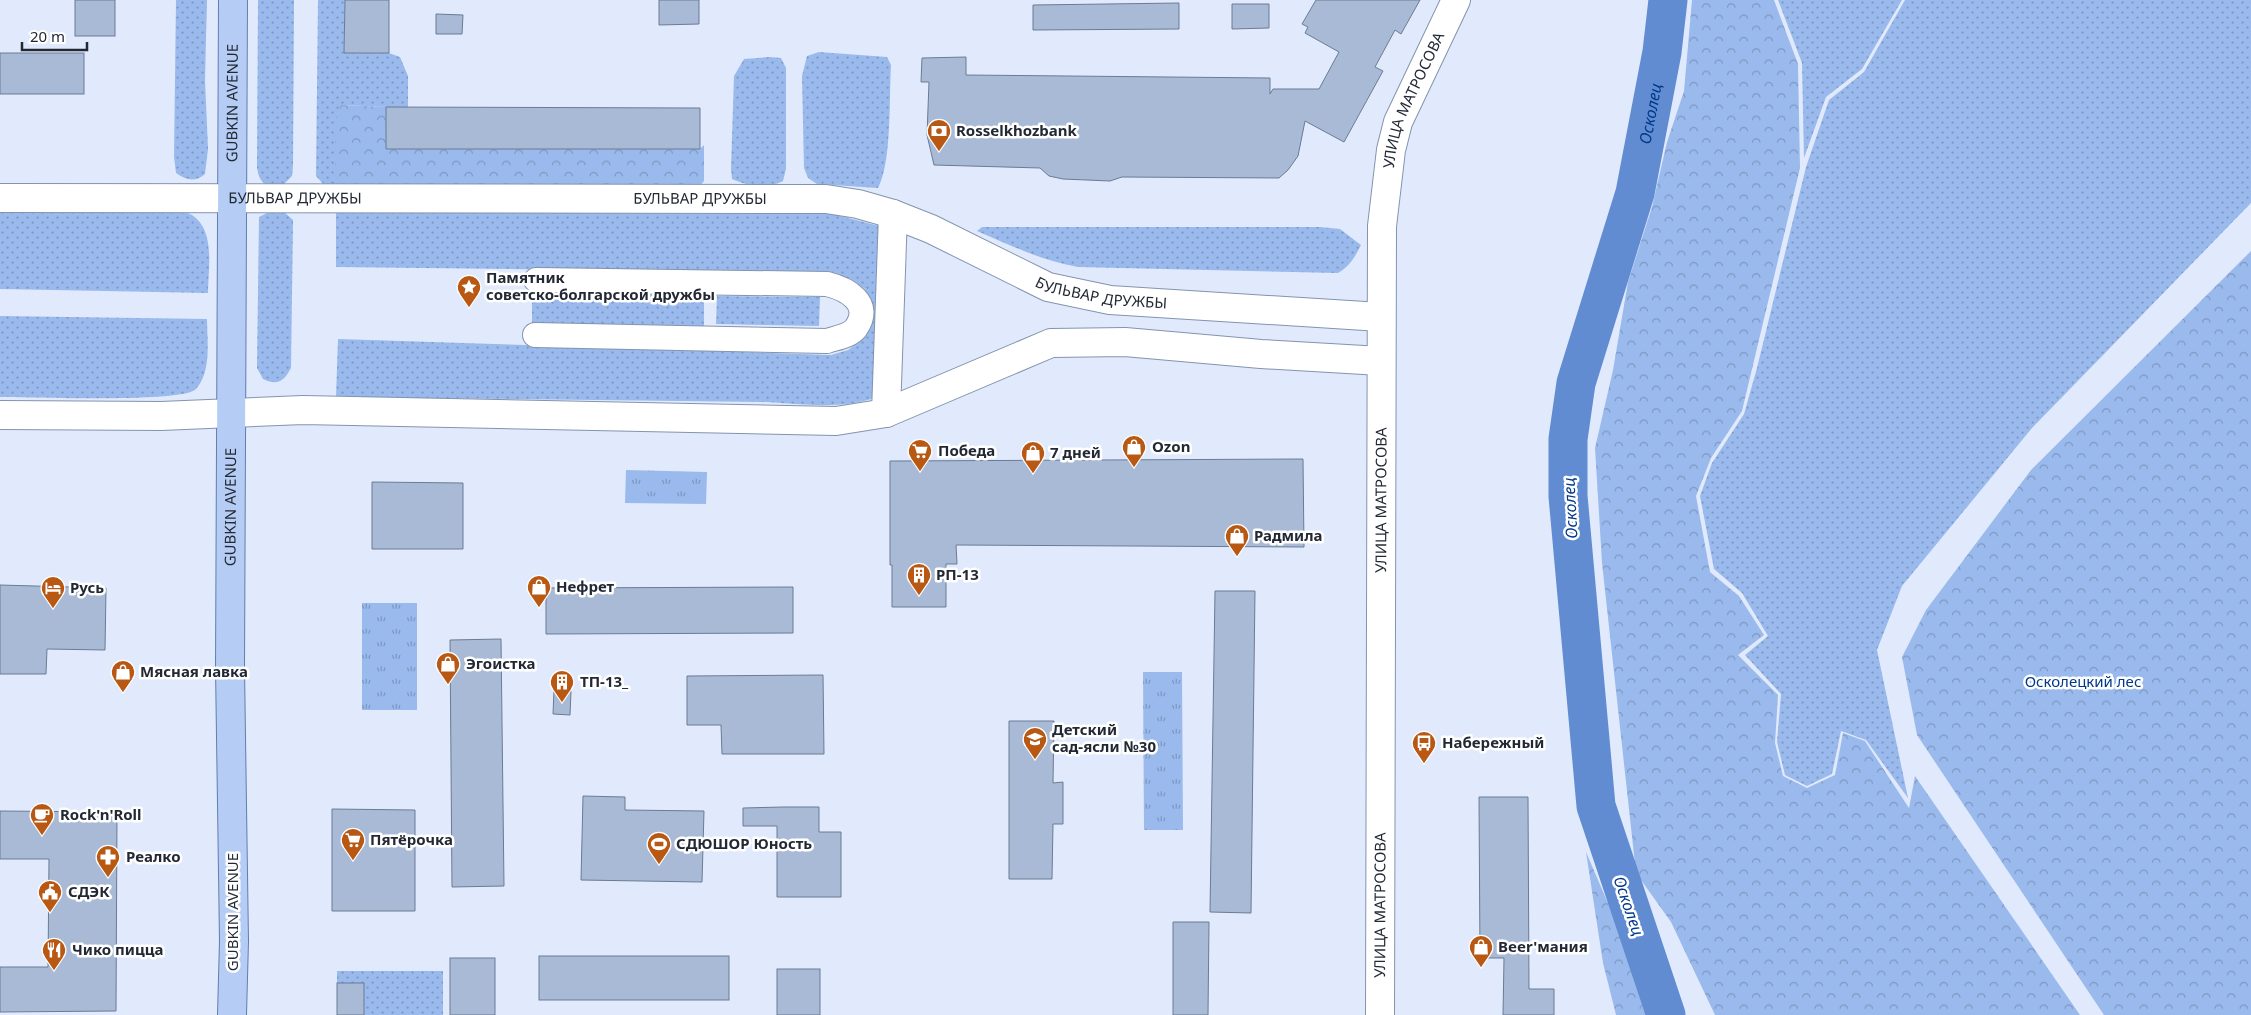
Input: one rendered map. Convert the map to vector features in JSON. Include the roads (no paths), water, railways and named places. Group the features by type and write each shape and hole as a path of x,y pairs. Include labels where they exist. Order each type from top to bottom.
{"main road":[{"name":"GUBKIN AVENUE","path":"232,1015 234,941 230,668 233,0"},
{"name":"УЛИЦА МАТРОСОВА","path":"1380,1015 1382,226 1391,150 1398,122 1456,0"},
{"name":"БУЛЬВАР ДРУЖБЫ","path":"0,198 826,199 858,204 893,214 931,230 1048,287 1110,300 1381,317"},
{"path":"886,412 893,214"},
{"path":"0,415 161,416 303,410 836,421 886,412 1051,343 1126,342 1261,354 1381,361"}],"street":[{"path":"535,335 827,341 844,336 856,328 861,314 856,298 844,288 827,284 536,280"}],"waterway":[{"name":"Осколец","path":"1666,1015 1596,806 1568,496 1568,439 1576,383 1635,193 1662,52 1668,0"}],"place":[{"name":"Rosselkhozbank","path":"939,152"},
{"name":"Памятник советско-болгарской дружбы","path":"469,308"},
{"name":"Ozon","path":"1134,468"},
{"name":"Победа","path":"920,472"},
{"name":"7 дней","path":"1033,474"},
{"name":"Радмила","path":"1237,557"},
{"name":"РП-13","path":"919,596"},
{"name":"Нефрет","path":"539,608"},
{"name":"Русь","path":"53,609"},
{"name":"Эгоистка","path":"448,685"},
{"name":"Мясная лавка","path":"123,693"},
{"name":"ТП-13_","path":"562,703"},
{"name":"Детский сад-ясли №30","path":"1035,760"},
{"name":"Набережный","path":"1424,764"},
{"name":"Rock'n'Roll","path":"42,836"},
{"name":"Пятёрочка","path":"353,861"},
{"name":"СДЮШОР Юность","path":"659,865"},
{"name":"Реалко","path":"108,878"},
{"name":"СДЭК","path":"50,913"},
{"name":"Beer'мания","path":"1481,968"},
{"name":"Чико пицца","path":"54,971"}],"park label":[{"name":"Осколецкий лес","path":"2083,682"}]}
